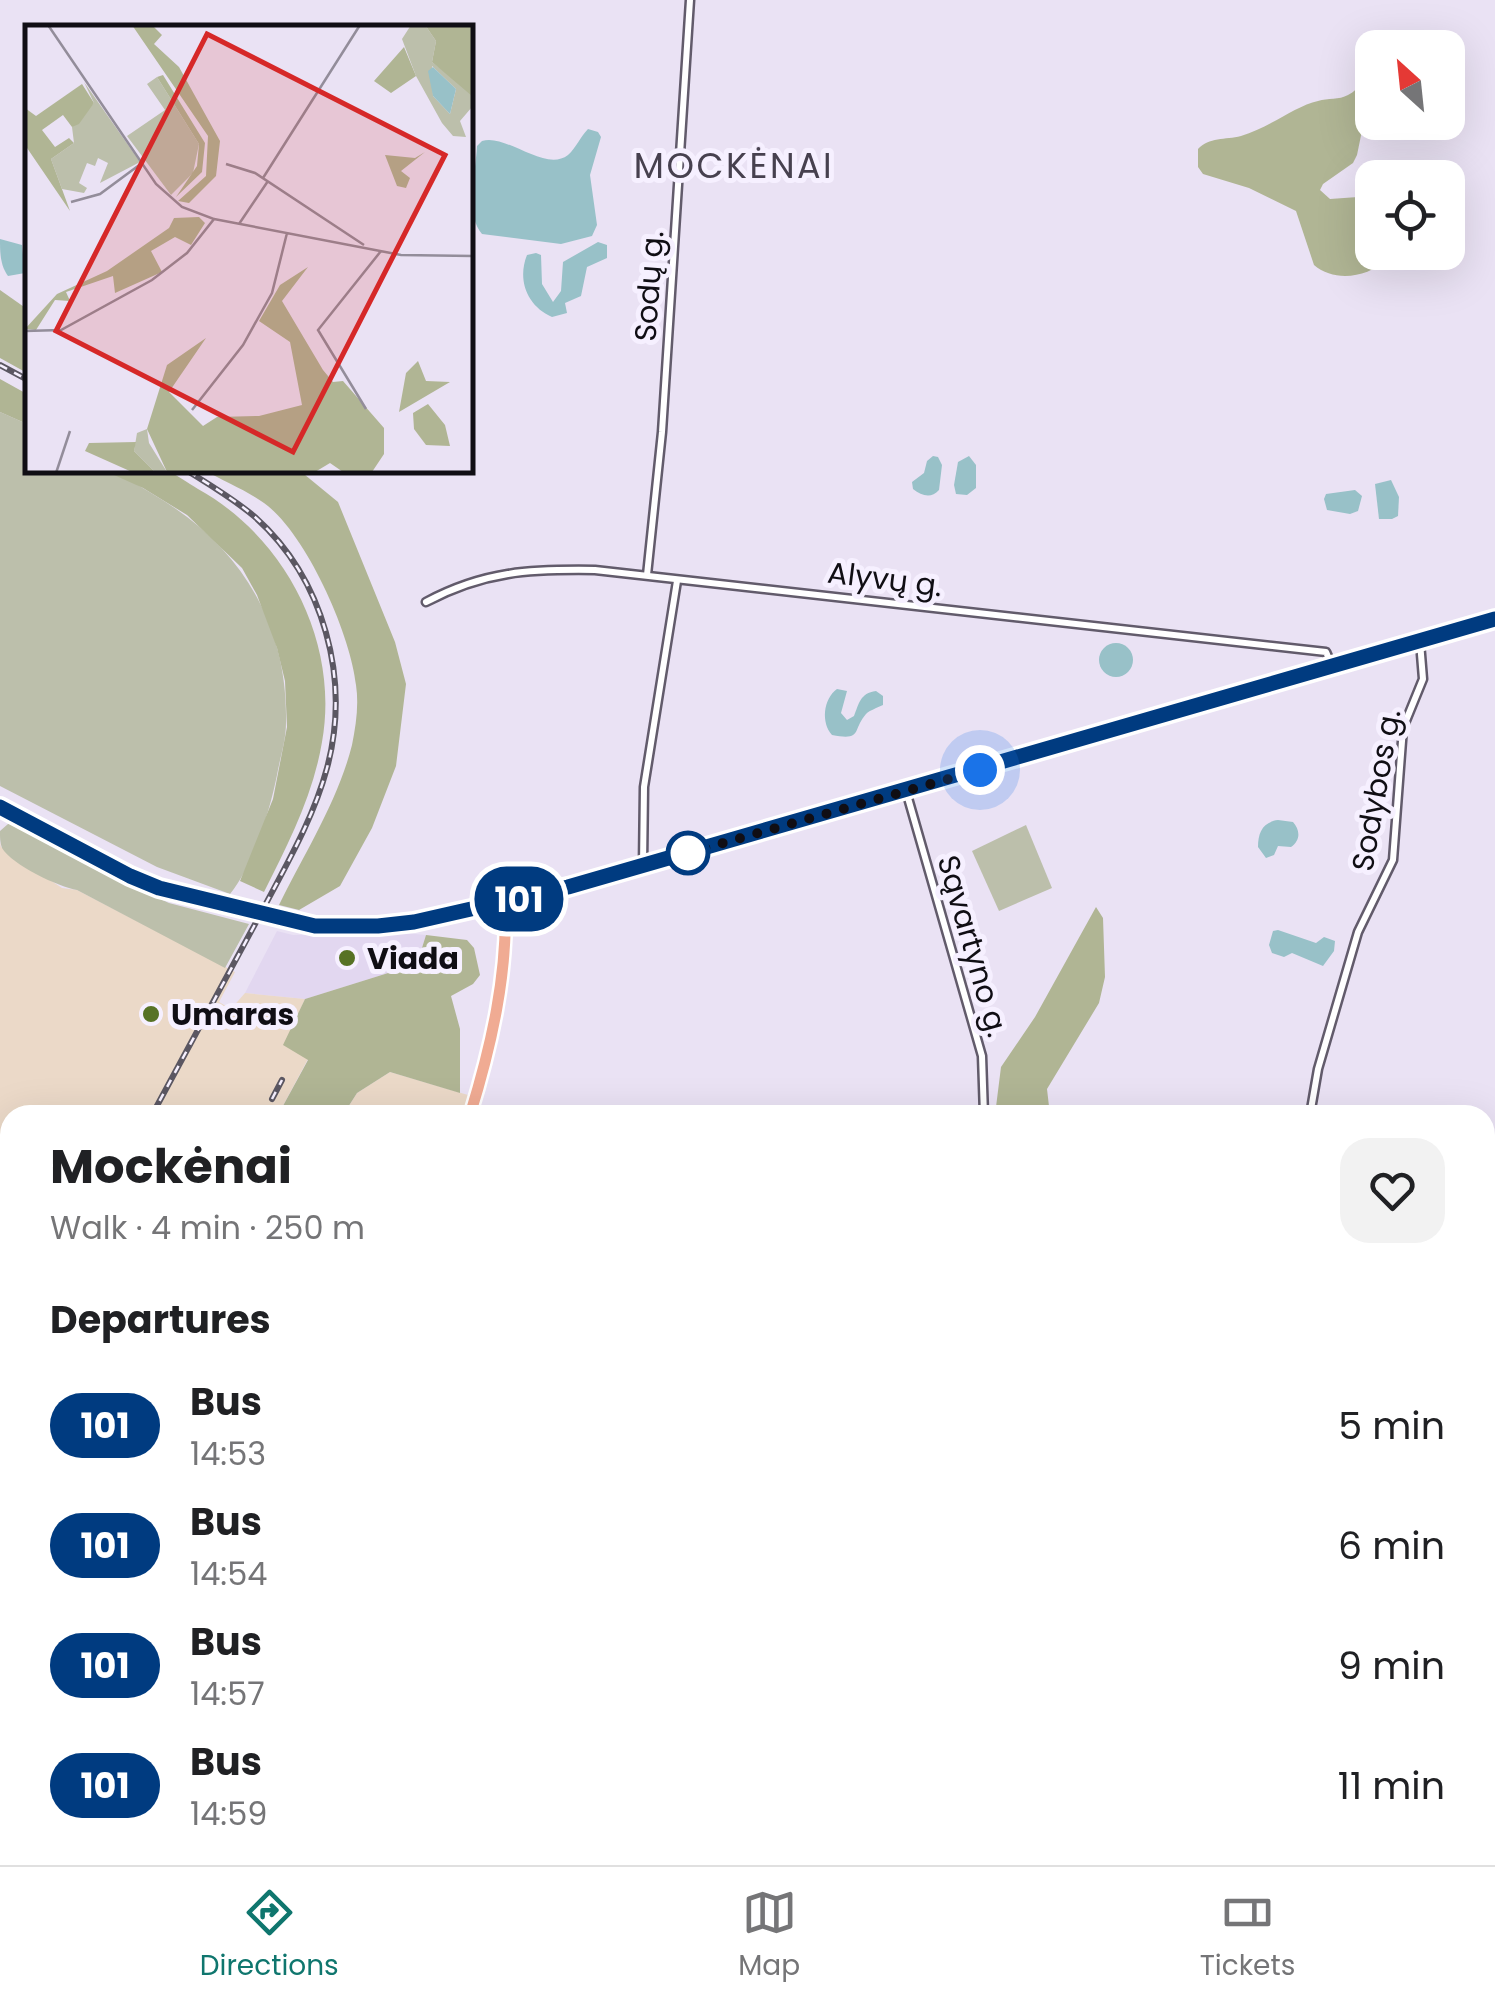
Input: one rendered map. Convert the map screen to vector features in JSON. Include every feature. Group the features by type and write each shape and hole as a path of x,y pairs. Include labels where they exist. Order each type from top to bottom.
{"highway":[{"path":"1,810 130,876 185,896 296,922 378,926 438,918 505,902 505,941 496,1008 472,1105"}],"main road":[{"path":"505,902 906,791 1495,619"}],"street":[{"name":"Sodų g.","path":"646,575 662,432 690,0"},
{"name":"Alyvų g.","path":"426,602 458,584 481,577 594,570 1326,652 1333,668"},
{"path":"643,866 644,787 678,581"},
{"name":"Sodybos g.","path":"1312,1105 1318,1069 1358,932 1393,860 1403,728 1423,680 1420,642"},
{"name":"Sąvartyno g.","path":"906,791 982,1056 984,1105"}],"shaded area":[{"path":"1355,90 1355,140 1360,140 1357,155 1353,163 1320,190 1330,199 1355,197 1355,270 1370,270 1341,276 1314,265 1296,211 1249,188 1203,174 1198,167 1198,149 1212,141 1251,132 1309,104"},
{"path":"588,129 601,137 590,175 597,225 592,236 561,244 482,234 473,215 472,192 477,146 482,141 502,142 537,156 559,159 571,152"},
{"path":"0,239 22,245 25,273 8,276 0,254"},
{"path":"598,242 607,245 607,258 587,267 581,296 565,303 567,313 552,317 536,306 524,283 527,255 541,255 542,284 553,302 561,291 563,262"},
{"path":"0,290 25,308 25,372 0,358"},
{"path":"0,379 25,393 25,423 0,412"},
{"path":"0,412 25,423 25,472 111,472 164,501 217,543 256,595 269,624 285,688 286,729 265,821 246,869 230,894 157,867 0,786"},
{"path":"933,456 942,465 939,490 926,496 913,489 912,482 924,473"},
{"path":"969,456 976,465 976,488 967,495 956,494 958,462"},
{"path":"107,472 168,472 229,510 257,535 280,564 314,631 325,704 322,742 306,801 264,892 240,881 273,799 287,727 285,681 277,648 242,568 187,515"},
{"path":"208,472 301,472 338,502 395,642 406,684 396,766 372,828 340,886 299,910 279,905 346,766 357,692 345,640 324,586 280,517 250,494"},
{"path":"1391,480 1399,497 1398,516 1379,519 1375,484"},
{"path":"1355,490 1362,496 1358,511 1350,514 1327,510 1326,494"},
{"path":"1116,643 1128,648 1133,660 1128,672 1116,677 1104,672 1099,660 1104,648"},
{"path":"837,689 847,691 841,713 847,720 854,716 867,694 876,691 883,696 883,705 866,714 853,735 832,735 826,724 826,705"},
{"path":"1278,820 1293,822 1298,838 1291,847 1278,846 1274,855 1266,858 1258,847 1260,832 1265,825"},
{"path":"8,824 169,903 249,924 225,968 77,890 25,868 2,848 0,831"},
{"path":"1026,825 1052,888 999,911 972,851"},
{"path":"0,842 1,847 62,888 77,890 235,972 219,1002 231,1009 245,993 305,999 284,1045 308,1059 283,1105 0,1105"},
{"path":"1096,907 1103,918 1105,977 1099,1003 1047,1089 1049,1105 996,1105 1001,1067 1035,1017"},
{"path":"277,931 293,935 426,935 417,964 305,999 245,993"},
{"path":"1273,931 1316,943 1324,937 1335,941 1334,951 1323,966 1292,953 1284,957 1272,953 1269,945"},
{"path":"426,935 467,940 474,948 480,975 473,984 451,996 460,1029 460,1093 390,1072 357,1093 349,1105 283,1105 308,1060 283,1045 305,999 417,964"},
{"path":"390,1072 468,1095 466,1105 349,1105 357,1093"}],"railway":[{"path":"0,365 25,378"},
{"path":"157,1105 306,825 327,768 336,700 326,632 299,570 255,517 189,472"},
{"path":"272,1099 282,1080"}],"bus line":[{"name":"101","path":"0,807 130,876 185,896 315,926 414,922 568,887 1495,619"}],"place":[{"name":"Viada","path":"347,958"},
{"name":"Umaras","path":"151,1014"}],"district":[{"name":"MOCKĖNAI","path":"734,165"}],"route":[{"path":"688,853 980,770"}]}
